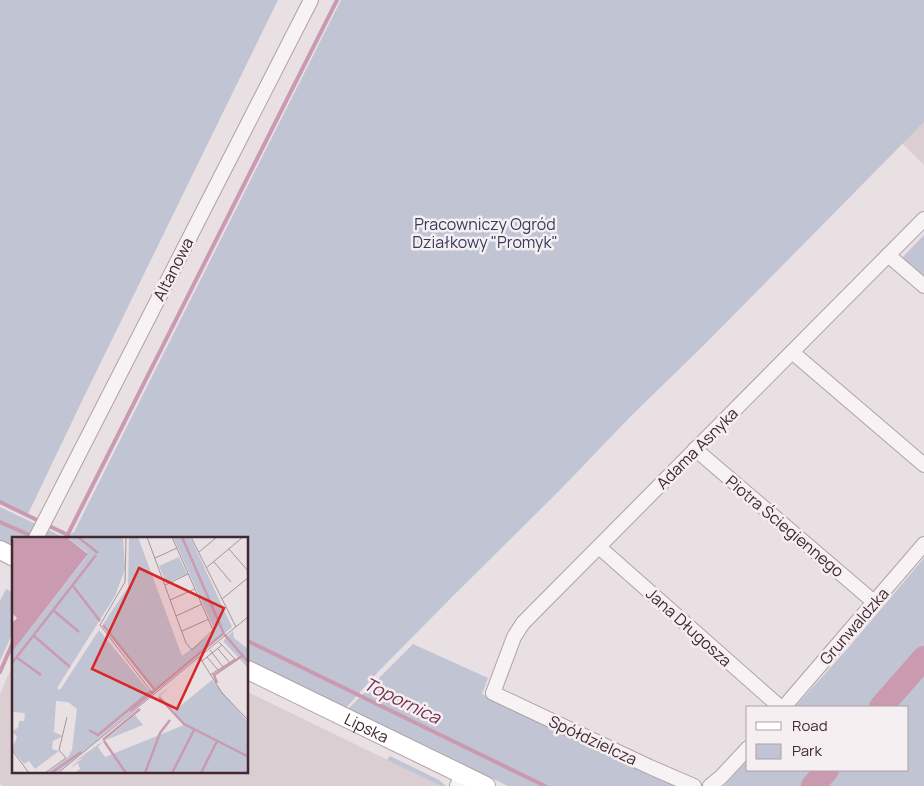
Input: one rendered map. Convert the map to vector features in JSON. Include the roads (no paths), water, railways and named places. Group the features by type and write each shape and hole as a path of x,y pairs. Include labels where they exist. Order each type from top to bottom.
{"main road":[{"path":"0,550 12,556"},
{"name":"Lipska","path":"249,671 460,780 486,786"}],"street":[{"name":"Altanowa","path":"36,537 311,0"},
{"name":"Adama Asnyka","path":"492,693 520,626 924,219"},
{"path":"888,255 924,286"},
{"path":"792,352 924,465"},
{"name":"Piotra Ściegiennego","path":"695,450 874,602"},
{"name":"Grunwaldzka","path":"785,706 924,544"},
{"name":"Jana Długosza","path":"599,547 779,706"},
{"name":"Spółdzielcza","path":"492,693 694,786"},
{"path":"710,786 746,750"}],"waterway":[{"path":"67,537 337,0"},
{"path":"0,502 41,522"},
{"name":"Topornica","path":"0,522 34,537"},
{"path":"47,525 68,535"},
{"name":"Topornica","path":"249,641 545,786"},
{"path":"0,672 12,645"},
{"path":"882,706 924,658"},
{"path":"813,786 826,771"}],"park label":[{"name":"Pracowniczy Ogród Działkowy \"Promyk\"","path":"485,233"}]}
